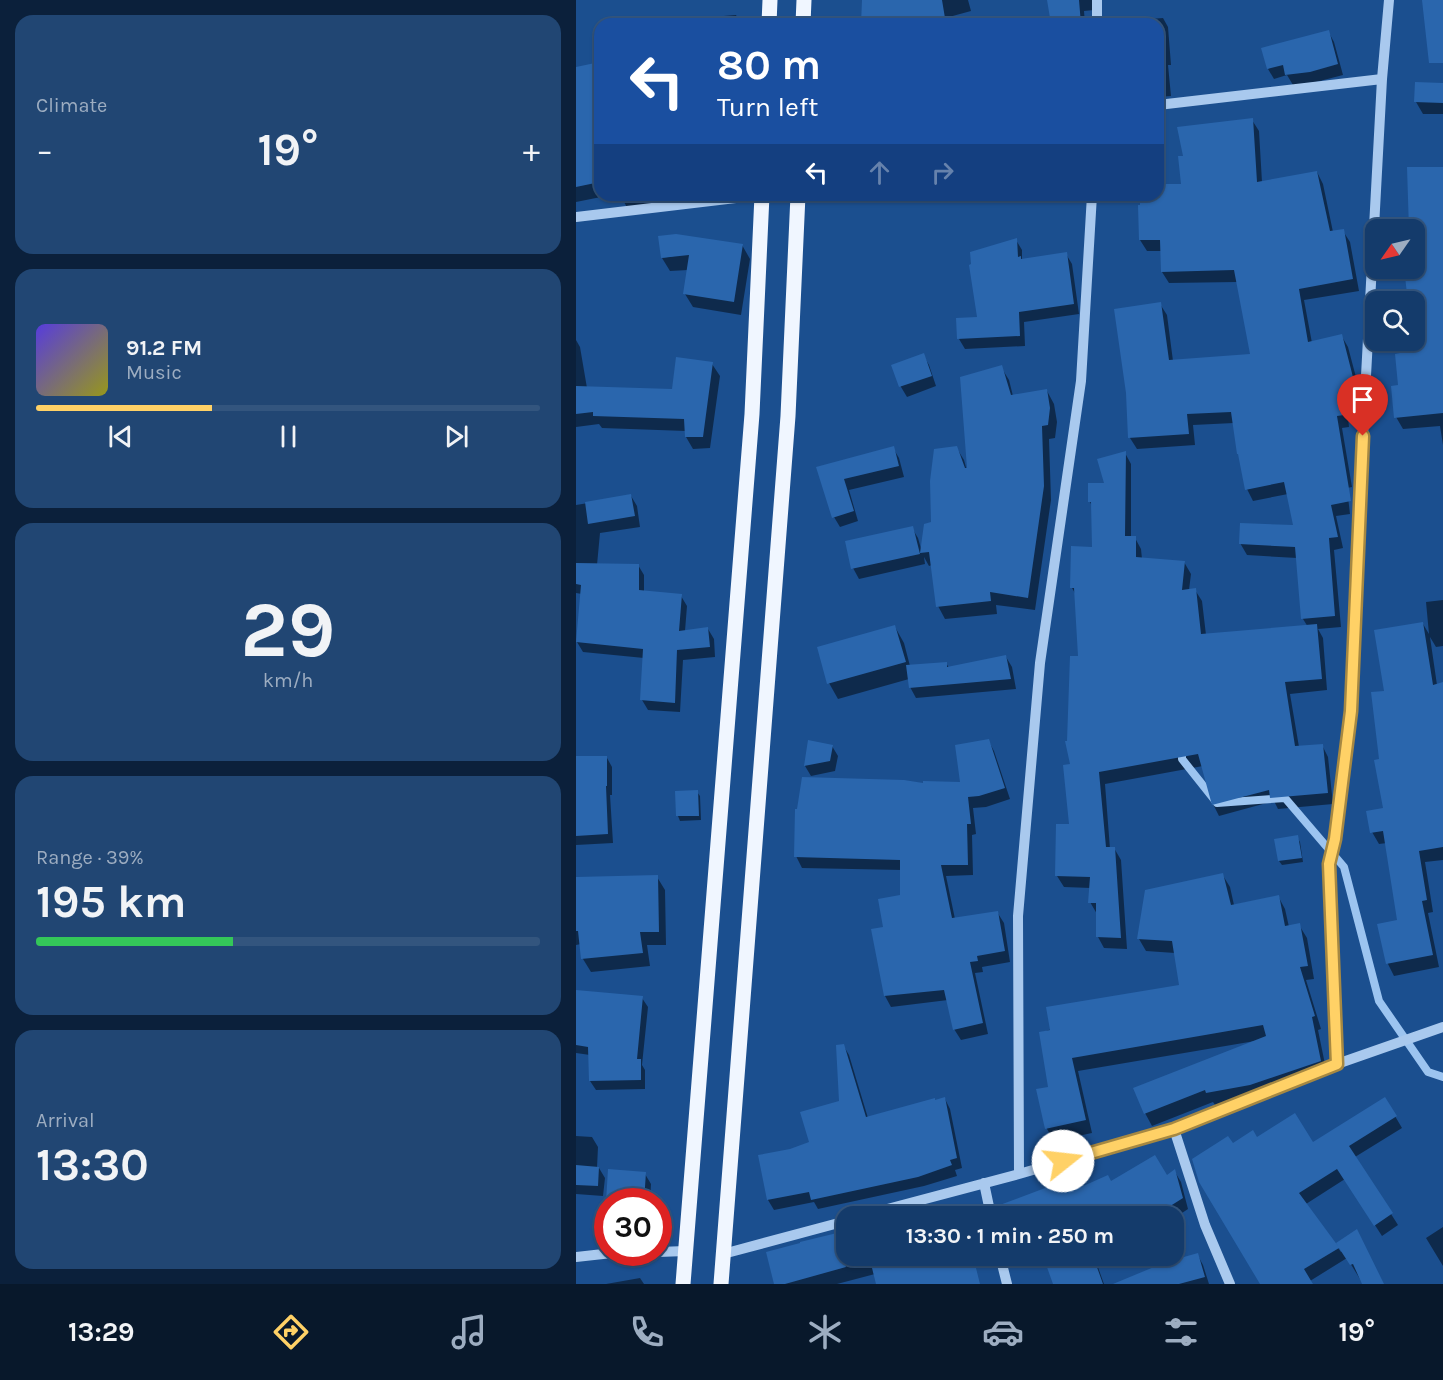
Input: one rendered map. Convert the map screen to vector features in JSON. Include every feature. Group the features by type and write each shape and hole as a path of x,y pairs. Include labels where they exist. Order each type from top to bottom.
{"main road":[{"path":"769,18 770,0"},
{"path":"803,18 804,0"},
{"path":"683,1284 753,414 761,201"},
{"path":"721,1284 788,416 798,201"}],"street":[{"path":"1097,0 1097,18"},
{"path":"1337,1064 1329,864 1335,839 1351,711 1382,79 1389,0"},
{"path":"1164,104 1382,79"},
{"path":"576,217 711,201"},
{"path":"1019,1174 1018,916 1040,663 1081,381 1092,201"},
{"path":"898,1206 1174,1129 1337,1064 1443,1027"},
{"path":"1174,1129 1205,1225 1230,1284"},
{"path":"984,1183 989,1206"},
{"path":"723,1254 836,1224"},
{"path":"672,1252 686,1251"},
{"path":"576,1257 594,1255"},
{"path":"1002,1266 1007,1284"}],"building":[{"path":"862,0 942,0 945,18 861,18"},
{"path":"1047,0 1079,0 1080,18 1050,18"},
{"path":"1422,0 1443,0 1443,63 1429,63"},
{"path":"1329,30 1338,64 1310,72 1285,75 1283,65 1267,69 1261,48"},
{"path":"594,63 594,183 576,187 576,67"},
{"path":"1415,82 1443,83 1443,103 1414,102"},
{"path":"1253,118 1257,182 1317,171 1330,231 1344,229 1353,279 1299,289 1308,342 1342,334 1355,385 1340,389 1344,415 1337,416 1351,501 1331,505 1338,537 1329,538 1335,616 1301,619 1295,547 1239,544 1240,523 1293,525 1284,482 1245,490 1231,412 1187,414 1189,434 1128,438 1126,393 1114,309 1161,302 1169,360 1250,354 1234,270 1161,272 1160,240 1139,240 1138,205 1140,201 1164,201 1164,184 1181,184 1178,156 1183,156 1177,127"},
{"path":"1407,167 1443,167 1443,413 1394,418 1391,386 1398,385 1395,354 1400,351 1425,351 1425,291 1407,291 1405,279 1425,279 1425,219 1409,219"},
{"path":"676,234 743,244 734,302 683,294 689,255 661,258 658,236"},
{"path":"1017,238 1018,257 1021,256 1021,259 1067,252 1074,304 1019,312 1020,336 957,339 956,318 977,317 969,265 971,264 970,252"},
{"path":"924,353 932,376 899,387 891,365"},
{"path":"676,357 713,362 703,437 685,437 684,419 593,416 593,412 576,414 576,386 672,389"},
{"path":"1002,365 1011,395 1047,389 1050,408 1048,425 1042,426 1044,486 1028,598 990,592 991,601 936,607 929,552 920,553 924,524 931,522 930,481 934,449 957,446 965,468 967,468 960,377"},
{"path":"894,446 899,466 844,479 854,511 832,518 816,467"},
{"path":"1126,451 1125,536 1136,536 1136,557 1185,561 1182,590 1196,588 1201,634 1317,624 1322,679 1285,682 1295,746 1323,744 1328,793 1270,798 1269,790 1212,805 1198,754 1099,772 1106,847 1115,847 1121,938 1096,937 1096,903 1088,903 1090,877 1055,876 1056,824 1069,824 1063,765 1070,764 1065,741 1067,741 1070,656 1078,656 1074,588 1070,588 1071,546 1092,547 1091,502 1088,502 1088,483 1104,483 1097,459"},
{"path":"631,494 635,516 588,524 585,502"},
{"path":"913,526 920,554 851,569 845,541"},
{"path":"576,563 639,564 639,590 682,594 679,631 708,627 710,647 677,650 675,703 640,700 643,649 576,642 581,585 576,584"},
{"path":"1423,622 1433,685 1443,682 1443,847 1419,851 1427,900 1422,901 1433,955 1386,964 1377,924 1397,920 1383,831 1370,833 1366,811 1383,808 1374,760 1379,759 1371,692 1384,691 1374,630"},
{"path":"895,625 906,662 827,684 817,647"},
{"path":"1006,655 1011,679 909,688 906,665 947,662 947,667"},
{"path":"989,739 1005,788 968,797 971,824 967,824 968,865 941,865 952,918 998,911 1005,951 977,956 978,961 970,962 983,1023 953,1030 944,990 884,996 871,929 883,927 878,899 900,895 900,860 794,857 795,809 797,809 802,777 904,780 923,783 923,781 960,782 955,745"},
{"path":"808,740 833,745 830,761 804,766"},
{"path":"576,756 607,756 608,834 576,836"},
{"path":"698,790 699,816 676,816 675,791"},
{"path":"1298,835 1302,858 1278,861 1274,839"},
{"path":"1223,873 1231,905 1279,895 1285,926 1300,923 1308,966 1300,967 1315,1016 1312,1017 1321,1061 1250,1085 1206,1093 1205,1090 1144,1114 1133,1088 1266,1036 1263,1025 1072,1058 1086,1120 1045,1129 1036,1089 1048,1087 1039,1032 1050,1030 1046,1007 1179,985 1172,941 1137,939 1145,890"},
{"path":"658,875 659,932 640,932 643,953 581,959 578,931 576,931 576,877"},
{"path":"576,990 643,996 637,1059 641,1059 641,1080 589,1081 588,1047 576,1045"},
{"path":"844,1044 866,1117 945,1097 957,1158 950,1160 952,1165 918,1177 811,1200 809,1192 767,1200 758,1155 790,1149 809,1142 800,1112 839,1101 836,1045"},
{"path":"1385,1097 1397,1116 1349,1146 1393,1213 1374,1226 1337,1169 1299,1193 1338,1246 1336,1243 1357,1229 1384,1284 1362,1284 1353,1264 1350,1265 1339,1248 1304,1269 1313,1284 1260,1284 1199,1182 1192,1159 1228,1136 1233,1143 1253,1130 1257,1137 1295,1113 1313,1142"},
{"path":"1155,1155 1167,1175 1175,1169 1183,1198 1170,1206 997,1206 1077,1176 1081,1187 1108,1175 1111,1181"},
{"path":"576,1165 599,1167 598,1186 576,1185"},
{"path":"608,1169 646,1172 645,1188 607,1188"},
{"path":"836,1233 836,1266 846,1267 785,1284 774,1284 766,1252"},
{"path":"1198,1253 1205,1277 1179,1284 1113,1284 1156,1266 1184,1266 1184,1257"},
{"path":"872,1266 976,1266 980,1284 876,1284"},
{"path":"1047,1266 1097,1266 1103,1284 1053,1284"}],"waterway":[{"path":"1182,748 1182,759 1217,803 1285,798 1344,867 1379,1001 1428,1072 1443,1077"}],"route":[{"path":"1063,1161 1174,1129 1337,1064 1329,864 1335,839 1351,711 1363,436"}]}
